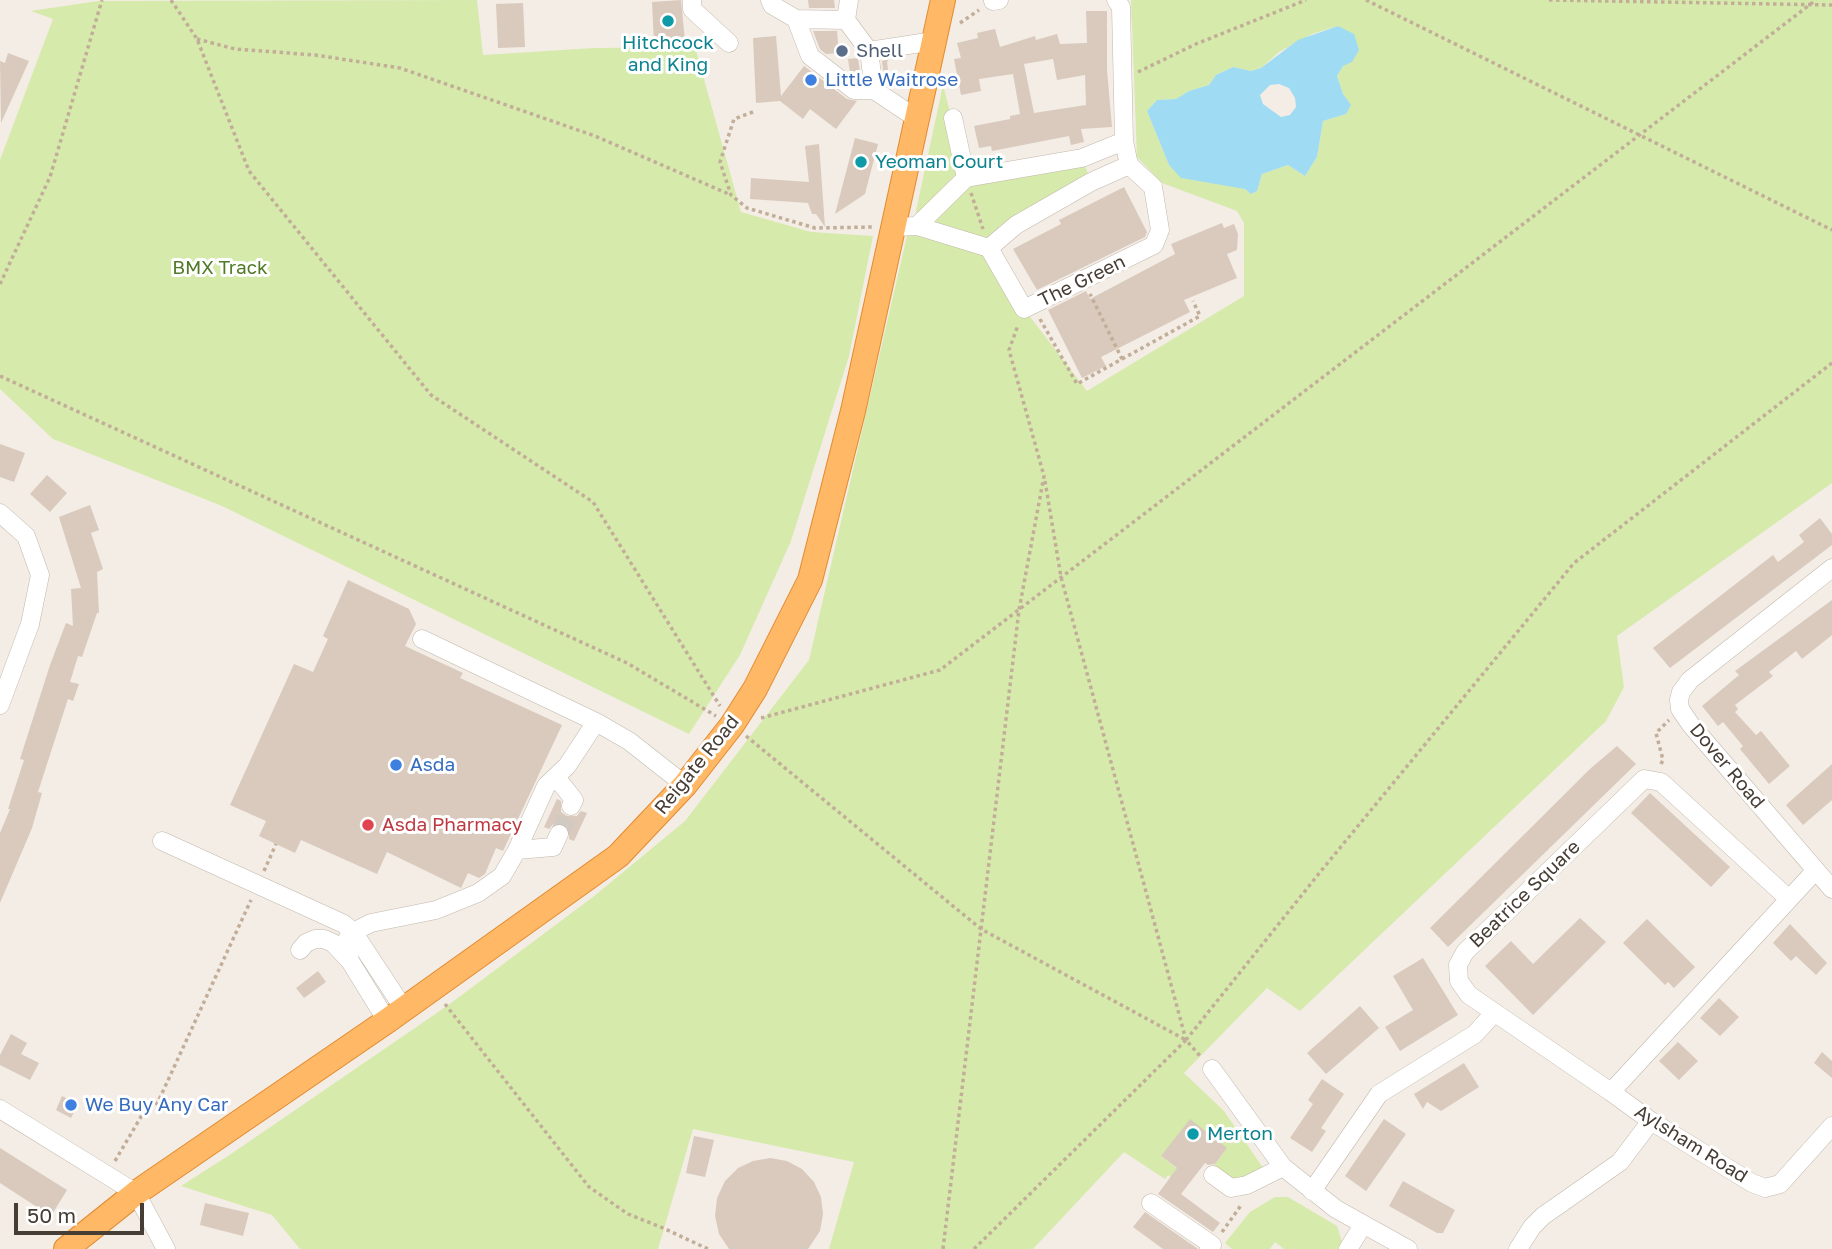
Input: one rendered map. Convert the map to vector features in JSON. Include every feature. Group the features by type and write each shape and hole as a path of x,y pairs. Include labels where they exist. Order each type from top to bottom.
{"highway":[{"name":"Reigate Road","path":"66,1249 136,1193 396,1015 618,856 685,785 732,725 755,689 810,580 853,411 906,227 916,118 943,4"}],"street":[{"path":"692,0 692,9 729,43"},
{"path":"770,0 772,5 796,19 846,20"},
{"path":"849,0 846,20 869,51 874,90"},
{"path":"906,227 989,248 1016,225 1090,182 1129,165 1124,141 1121,7 1116,0"},
{"path":"796,19 810,56 854,90 874,90 916,118"},
{"path":"869,51 934,41"},
{"path":"953,118 966,178"},
{"path":"906,227 966,178 1082,158 1124,141"},
{"path":"1082,158 1090,182"},
{"name":"The Green","path":"989,248 1028,307 1154,246 1160,230 1153,187 1129,165"},
{"path":"0,513 26,536 40,575 30,624 0,705"},
{"name":"Dover Road","path":"1832,568 1690,680 1681,692 1680,709 1832,889"},
{"path":"422,639 596,722 629,741 685,785"},
{"path":"350,961 345,944 354,933 371,923 436,910 478,893 502,876 546,786 567,766 596,722"},
{"path":"556,777 574,800 572,806"},
{"name":"Beatrice Square","path":"1611,1092 1469,995 1458,981 1458,965 1461,957 1644,779 1649,780"},
{"path":"1649,780 1661,782 1789,899"},
{"path":"517,850 553,847 559,834"},
{"path":"162,841 344,924 354,933 396,1015"},
{"path":"1611,1092 1815,870"},
{"path":"314,909 308,944 324,939 332,943 396,1015"},
{"path":"1312,1191 1379,1094 1475,1034 1494,1013"},
{"path":"1212,1069 1283,1167 1312,1191 1408,1249"},
{"name":"Aylsham Road","path":"1611,1092 1651,1121 1752,1183 1765,1188 1780,1184 1832,1126"},
{"path":"0,1109 136,1193 166,1249"},
{"path":"1518,1249 1532,1227 1543,1216 1620,1162 1651,1121"},
{"path":"1213,1175 1231,1188 1247,1185 1283,1167"},
{"path":"1152,1203 1210,1247"},
{"path":"1348,1249 1363,1224"}],"path":[{"path":"0,284 50,177 102,0"},
{"path":"172,0 197,39 249,171 431,396 593,502 732,725"},
{"path":"1124,78 1196,44 1306,0"},
{"path":"1366,0 1832,230"},
{"path":"1549,0 1832,5"},
{"path":"732,725 940,670 1816,0"},
{"path":"934,41 996,1"},
{"path":"197,39 235,49 315,55 400,68 595,136 731,195 747,208 815,228 906,227"},
{"path":"731,195 720,162 734,119 753,112"},
{"path":"966,178 989,248"},
{"path":"1083,281 1122,359"},
{"path":"1028,307 1076,384 1200,316 1193,302"},
{"path":"1028,307 1009,350 1044,476 1061,577 1186,1040"},
{"path":"974,1249 1186,1040 1574,563 1832,363"},
{"path":"0,376 626,663 732,725 981,929 1186,1040 1212,1069"},
{"path":"943,1249 1019,610 1044,476"},
{"path":"1649,780 1663,760 1656,733 1680,709"},
{"path":"108,1174 142,1115 158,1102 276,844"},
{"path":"433,988 589,1187 628,1214 708,1249"},
{"path":"1210,1247 1249,1194 1247,1185"}],"green space":[{"name":"BMX Track","path":"477,0 483,55 594,48 695,47 741,212 811,232 873,236 849,356 791,541 740,655 689,734 222,506 53,439 0,389 0,160 53,19 31,11 98,1"},
{"path":"1131,0 1832,0 1832,483 1617,636 1624,687 1606,721 1300,1011 1267,988 1184,1073 1224,1111 1268,1175 1247,1185 1212,1168 1227,1148 1161,1156 1185,1175 1179,1183 1168,1175 1165,1179 1124,1152 1033,1249 829,1249 854,1162 693,1129 658,1249 300,1249 272,1215 181,1186 447,1006 593,897 685,821 809,660 907,236 917,226 916,211 943,85 967,178 1082,158 1091,182 990,248 1024,309 1087,391 1244,296 1244,223 1237,211 1162,183 1137,157","holes":["1338,26 1343,66 1337,76 1346,114 1323,121 1317,157 1305,176 1288,165 1262,174 1257,191 1251,194 1245,189 1169,165 1147,111 1157,100 1176,99 1189,91 1209,85 1216,75 1233,67 1251,71 1261,68 1279,52 1312,34"]},
{"path":"1275,1197 1288,1197 1337,1226 1342,1242 1338,1249 1284,1249 1275,1242 1270,1249 1232,1249 1225,1243 1250,1212"}],"water":[{"path":"1338,26 1354,34 1359,50 1352,62 1343,66 1337,76 1343,94 1351,105 1346,114 1323,121 1317,157 1305,176 1288,165 1262,174 1257,191 1251,194 1245,189 1181,178 1169,165 1147,111 1157,100 1176,99 1189,91 1209,85 1216,75 1233,67 1251,71 1261,68 1298,40","holes":["1279,84 1289,88 1295,98 1296,107 1290,115 1281,117 1263,104 1260,95 1270,85"]}],"building":[{"name":"Hitchcock and King","path":"681,0 685,41 654,43 652,2"},
{"path":"808,0 834,0 835,8 809,8"},
{"path":"523,3 525,47 498,48 496,4"},
{"path":"1086,11 1107,11 1107,70 1112,127 1081,129 1084,142 1071,145 1069,136 992,151 991,146 979,148 974,126 1010,119 1010,116 1020,114 1013,74 979,79 981,91 961,95 954,59 961,58 957,43 978,38 977,33 995,29 1000,47 1035,36 1036,40 1057,34 1060,44 1087,43","holes":["1053,59 1057,80 1085,75 1086,105 1034,113 1024,64"]},
{"path":"813,31 837,31 839,53 826,54 820,49"},
{"path":"776,36 781,96 804,66 847,99 857,101 836,129 810,109 803,119 780,101 756,103 753,38"},
{"path":"8,53 29,61 1,123 0,61 5,63"},
{"path":"858,58 861,79 850,72 848,59"},
{"path":"889,59 889,78 884,79 882,61"},
{"name":"Yeoman Court","path":"855,138 878,144 865,194 835,214"},
{"path":"819,144 825,227 816,214 812,214 808,203 750,199 751,178 809,182 805,146"},
{"path":"1124,187 1147,232 1145,237 1037,290 1013,249 1061,224 1059,220"},
{"path":"1222,223 1224,228 1234,224 1238,234 1237,250 1227,254 1237,278 1184,300 1190,312 1101,357 1106,366 1082,378 1048,310 1086,291 1090,299 1175,254 1171,244"},
{"path":"0,444 25,453 14,482 0,477"},
{"path":"47,475 67,493 50,512 30,494"},
{"path":"90,505 99,530 91,533 103,569 97,572 99,613 82,657 78,656 70,682 79,684 73,701 68,699 38,792 42,793 32,828 0,903 0,833 10,809 24,760 20,759 50,665 66,623 73,626 71,589 81,588 59,517"},
{"path":"1820,518 1832,534 1832,545 1670,668 1653,648 1773,555 1778,562 1804,542 1799,535"},
{"name":"Asda","path":"348,580 409,609 416,624 405,646 463,673 460,678 562,725 503,851 496,848 485,874 479,878 468,873 461,888 387,852 377,874 301,840 295,853 259,836 266,821 230,805 294,664 313,672 328,639 323,636"},
{"path":"1832,600 1832,635 1802,659 1796,651 1769,672 1773,676 1735,705 1738,709 1735,712 1756,735 1761,731 1790,766 1769,784 1740,749 1743,746 1723,722 1718,726 1702,706 1739,675 1735,671"},
{"path":"1617,746 1636,764 1448,947 1430,928 1591,768"},
{"path":"1832,764 1832,800 1803,825 1786,805"},
{"path":"1650,793 1730,867 1711,887 1631,813"},
{"path":"557,799 561,801 561,812 567,816 577,816 581,811 587,813 574,841 569,839 569,828 563,823 553,824 549,829 544,827"},
{"path":"1580,918 1606,942 1533,1015 1485,966 1511,941 1533,964"},
{"path":"1647,919 1695,967 1674,988 1668,982 1665,985 1623,943"},
{"path":"1790,924 1827,963 1816,975 1796,956 1791,961 1773,943"},
{"path":"1423,958 1458,1015 1400,1051 1385,1027 1413,1010 1393,976"},
{"path":"318,971 326,982 304,998 296,988"},
{"path":"1719,998 1739,1017 1720,1036 1700,1018"},
{"path":"1360,1006 1379,1028 1326,1074 1307,1053"},
{"path":"11,1034 27,1043 21,1054 39,1063 30,1080 0,1065 0,1055"},
{"path":"1678,1042 1698,1061 1679,1080 1659,1061"},
{"path":"1822,1052 1832,1061 1832,1078 1814,1063"},
{"path":"1464,1063 1479,1087 1441,1111 1427,1102 1423,1109 1414,1094"},
{"path":"1322,1079 1344,1094 1321,1128 1326,1131 1312,1152 1290,1138 1313,1104 1308,1100"},
{"path":"62,1096 78,1104 71,1118 56,1110"},
{"path":"1190,1119 1227,1148 1215,1164 1205,1163 1181,1194 1220,1223 1213,1232 1158,1194 1177,1168 1161,1156"},
{"path":"1384,1119 1406,1134 1366,1191 1345,1176"},
{"path":"694,1136 714,1140 705,1177 686,1173"},
{"path":"0,1148 67,1190 51,1216 0,1183"},
{"path":"770,1158 787,1161 802,1169 814,1182 821,1197 823,1214 820,1231 808,1249 729,1249 719,1234 715,1216 717,1198 725,1181 738,1168 753,1161"},
{"path":"1403,1181 1455,1210 1443,1233 1437,1233 1389,1206"},
{"path":"205,1203 249,1213 243,1236 200,1225"},
{"path":"1145,1212 1198,1249 1163,1249 1133,1227"}],"tunnel":[{"path":"559,834 571,806"}],"place":[{"name":"Hitchcock and King","path":"668,21"},
{"name":"Shell","path":"842,51"},
{"name":"Little Waitrose","path":"811,80"},
{"name":"Yeoman Court","path":"861,162"},
{"name":"Asda","path":"396,765"},
{"name":"Asda Pharmacy","path":"368,825"},
{"name":"We Buy Any Car","path":"71,1105"},
{"name":"Merton","path":"1193,1134"}]}
